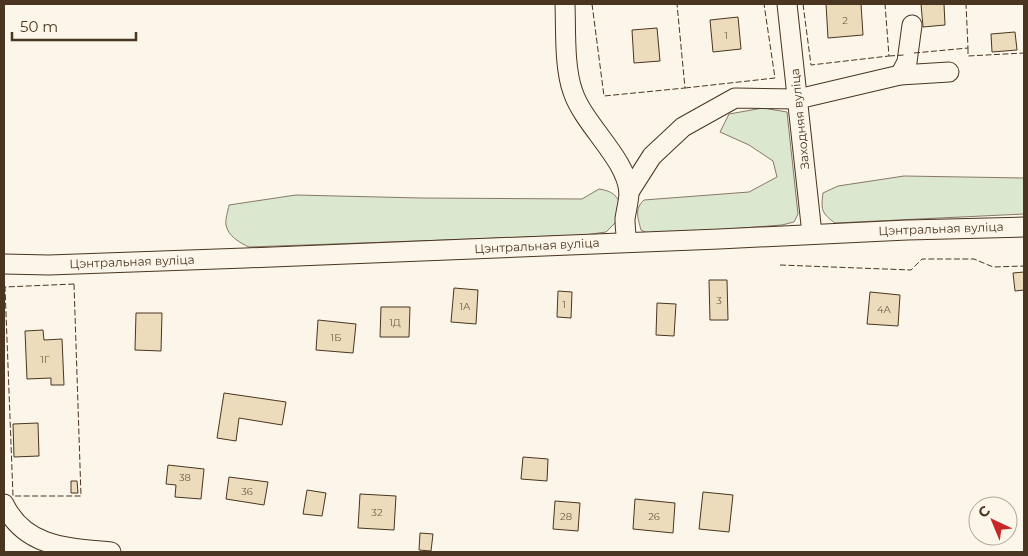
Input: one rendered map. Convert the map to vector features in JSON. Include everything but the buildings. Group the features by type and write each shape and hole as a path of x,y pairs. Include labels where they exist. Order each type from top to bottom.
{"street":[{"path":"565,4 566,54 573,92 589,122 615,158 629,192"},
{"name":"Заходняя вуліца","path":"786,4 812,234"},
{"path":"900,75 907,62 912,25"},
{"path":"627,242 625,220 629,192 652,156 683,127 735,98 798,99 900,75 949,72"},
{"name":"Цэнтральная вуліца","path":"4,264 49,266 1024,227"},
{"path":"4,504 9,515 21,528 39,540 66,548 111,552"}],"green space":[{"path":"763,108 787,112 798,214 794,222 782,225 651,235 641,230 638,210 644,200 749,192 777,177 773,161 749,145 720,132 729,114"},
{"path":"904,176 1024,178 1024,214 835,223 823,210 823,193 838,186"},
{"path":"599,189 614,194 622,207 615,223 606,232 585,235 249,247 232,236 227,229 226,223 229,205 296,195 582,199"}],"fence":[{"path":"592,4 604,96 685,88 677,4"},
{"path":"685,88 775,78 764,4"},
{"path":"803,4 811,65 889,56 885,4"},
{"path":"914,53 968,48 966,4"},
{"path":"968,48 968,56 1024,53"},
{"path":"889,56 904,55"},
{"path":"780,265 911,270 922,259 974,259 993,267 1024,266"},
{"path":"74,284 81,496 13,496 5,287 74,284"}]}
